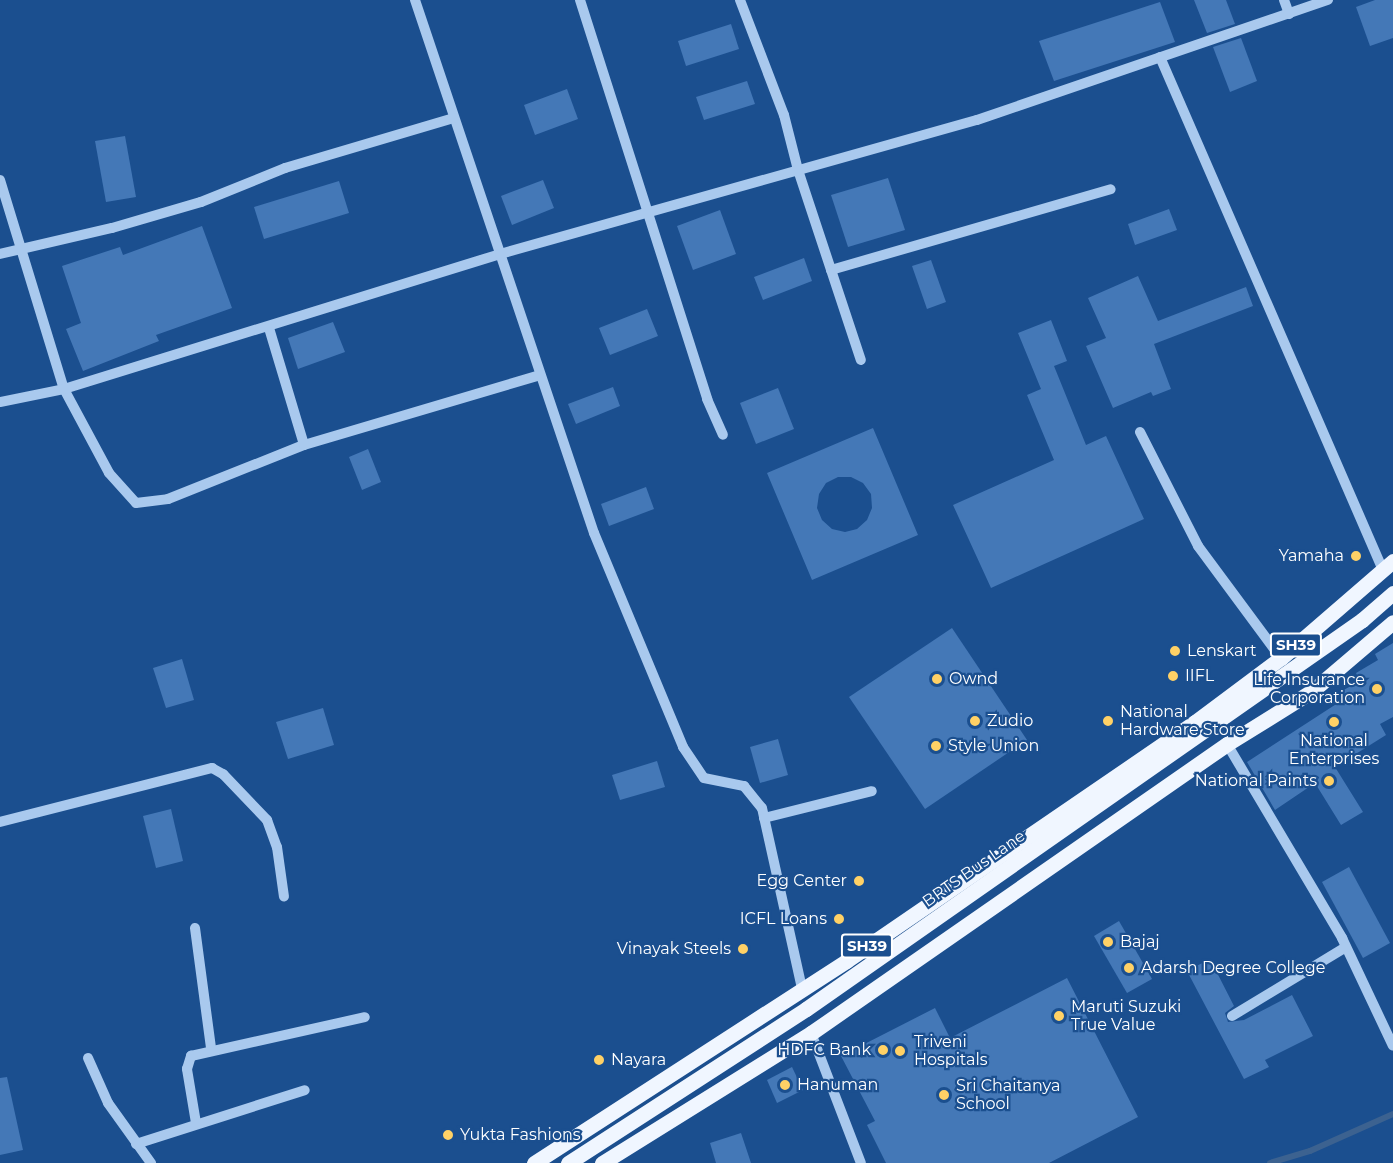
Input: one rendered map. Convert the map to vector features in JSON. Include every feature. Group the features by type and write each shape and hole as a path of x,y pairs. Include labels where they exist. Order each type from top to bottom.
{"main road":[{"name":"SH39","path":"534,1163 802,989 1186,729 1281,658 1388,566"},
{"name":"BRTS Bus Lane","path":"568,1163 806,1009 1362,620 1393,593"},
{"name":"SH39","path":"602,1163 811,1034 1227,744 1312,691 1393,622"},
{"path":"802,989 811,1034"}],"street":[{"path":"415,0 594,533 692,765 704,778 734,782 751,791 764,818 802,989"},
{"path":"580,0 651,212 707,399 723,435"},
{"path":"1284,0 1289,14"},
{"path":"0,402 64,389 269,328 500,255 977,120 1328,0"},
{"path":"743,1 784,115 798,170 861,360"},
{"path":"1160,57 1388,566"},
{"path":"0,254 201,202 285,168 454,118"},
{"path":"0,180 64,389 109,473 136,503 168,500 304,445 540,375"},
{"path":"831,270 1111,189"},
{"path":"269,328 304,445"},
{"path":"1140,432 1197,546 1281,658"},
{"path":"1227,744 1346,947 1393,1046"},
{"path":"0,822 212,768 223,774 267,820 276,848 284,897"},
{"path":"764,818 872,791"},
{"path":"195,928 211,1048"},
{"path":"1232,1016 1346,947"},
{"path":"196,1123 187,1060 211,1048 365,1017"},
{"path":"811,1034 861,1163"},
{"path":"88,1058 108,1103 151,1163"},
{"path":"136,1144 305,1090"}],"building":[{"path":"1194,0 1226,0 1235,24 1207,33"},
{"path":"1375,0 1393,0 1393,38 1370,46 1356,7"},
{"path":"1160,2 1175,42 1054,81 1039,41"},
{"path":"731,24 739,49 686,66 678,41"},
{"path":"1241,38 1257,81 1230,92 1213,47"},
{"path":"747,81 755,104 704,120 696,97"},
{"path":"567,89 578,119 535,135 524,105"},
{"path":"125,136 136,197 106,202 95,141"},
{"path":"888,178 905,230 848,247 831,195"},
{"path":"543,180 554,208 512,225 501,196"},
{"path":"339,181 349,213 264,239 254,207"},
{"path":"1169,209 1177,230 1135,245 1128,224"},
{"path":"720,210 736,254 693,270 677,226"},
{"path":"202,226 232,308 156,335 159,341 83,371 66,329 81,323 62,266 120,247 123,255"},
{"path":"804,258 812,281 763,300 754,277"},
{"path":"931,260 946,302 927,309 912,266"},
{"path":"1138,276 1158,321 1246,287 1253,306 1154,344 1171,389 1153,396 1151,392 1113,408 1086,346 1106,338 1088,298"},
{"path":"647,309 658,336 610,355 599,328"},
{"path":"1051,320 1067,361 1054,366 1086,445 1106,436 1144,519 991,588 953,505 1054,460 1027,395 1041,389 1018,333"},
{"path":"333,322 345,352 298,369 288,338"},
{"path":"613,387 620,406 576,424 568,404"},
{"path":"778,388 794,429 756,444 740,403"},
{"path":"873,428 918,535 812,580 767,473","holes":["838,477 851,477 863,483 871,494 872,508 867,520 857,529 845,532 832,529 822,520 817,508 819,494 826,483"]},
{"path":"368,449 381,482 362,490 349,457"},
{"path":"646,487 654,509 609,526 601,504"},
{"path":"952,628 1027,740 925,809 849,697"},
{"path":"1393,643 1393,717 1380,724 1386,735 1335,767 1363,812 1341,825 1315,783 1275,810 1247,762 1344,699 1340,692 1360,681 1356,673 1378,660 1375,654"},
{"path":"182,659 194,700 166,708 153,668"},
{"path":"323,708 334,745 288,759 276,722"},
{"path":"778,739 788,775 760,783 750,747"},
{"path":"657,761 665,787 620,800 612,775"},
{"path":"171,809 183,861 156,868 143,816"},
{"path":"1349,867 1390,943 1363,958 1322,882"},
{"path":"1119,921 1152,979 1127,993 1094,936"},
{"path":"1210,959 1234,1006 1225,1013 1228,1022 1244,1020 1292,995 1313,1036 1265,1060 1269,1067 1244,1079 1187,971"},
{"path":"1067,978 1138,1117 1049,1163 886,1163 867,1125 875,1121 841,1056 935,1008 950,1038"},
{"name":"Hanuman","path":"792,1067 803,1090 777,1103 767,1080"},
{"path":"7,1077 23,1150 0,1155 0,1078"},
{"path":"741,1133 751,1163 716,1163 710,1143"}],"waterway":[{"path":"1270,1163 1310,1151 1393,1114"}],"place":[{"name":"Yamaha","path":"1356,556"},
{"name":"Lenskart","path":"1175,651"},
{"name":"IIFL","path":"1173,676"},
{"name":"Ownd","path":"937,679"},
{"name":"Life Insurance Corporation","path":"1377,689"},
{"name":"Zudio","path":"975,721"},
{"name":"National Hardware Store","path":"1108,721"},
{"name":"National Enterprises","path":"1334,722"},
{"name":"Style Union","path":"936,746"},
{"name":"National Paints","path":"1329,781"},
{"name":"Egg Center","path":"859,881"},
{"name":"ICFL Loans","path":"839,919"},
{"name":"Bajaj","path":"1108,942"},
{"name":"Vinayak Steels","path":"743,949"},
{"name":"Adarsh Degree College","path":"1129,968"},
{"name":"Maruti Suzuki True Value","path":"1059,1016"},
{"name":"HDFC Bank","path":"883,1050"},
{"name":"Triveni Hospitals","path":"900,1051"},
{"name":"Nayara","path":"599,1060"},
{"name":"Hanuman","path":"785,1085"},
{"name":"Sri Chaitanya School","path":"944,1095"},
{"name":"Yukta Fashions","path":"448,1135"}]}
